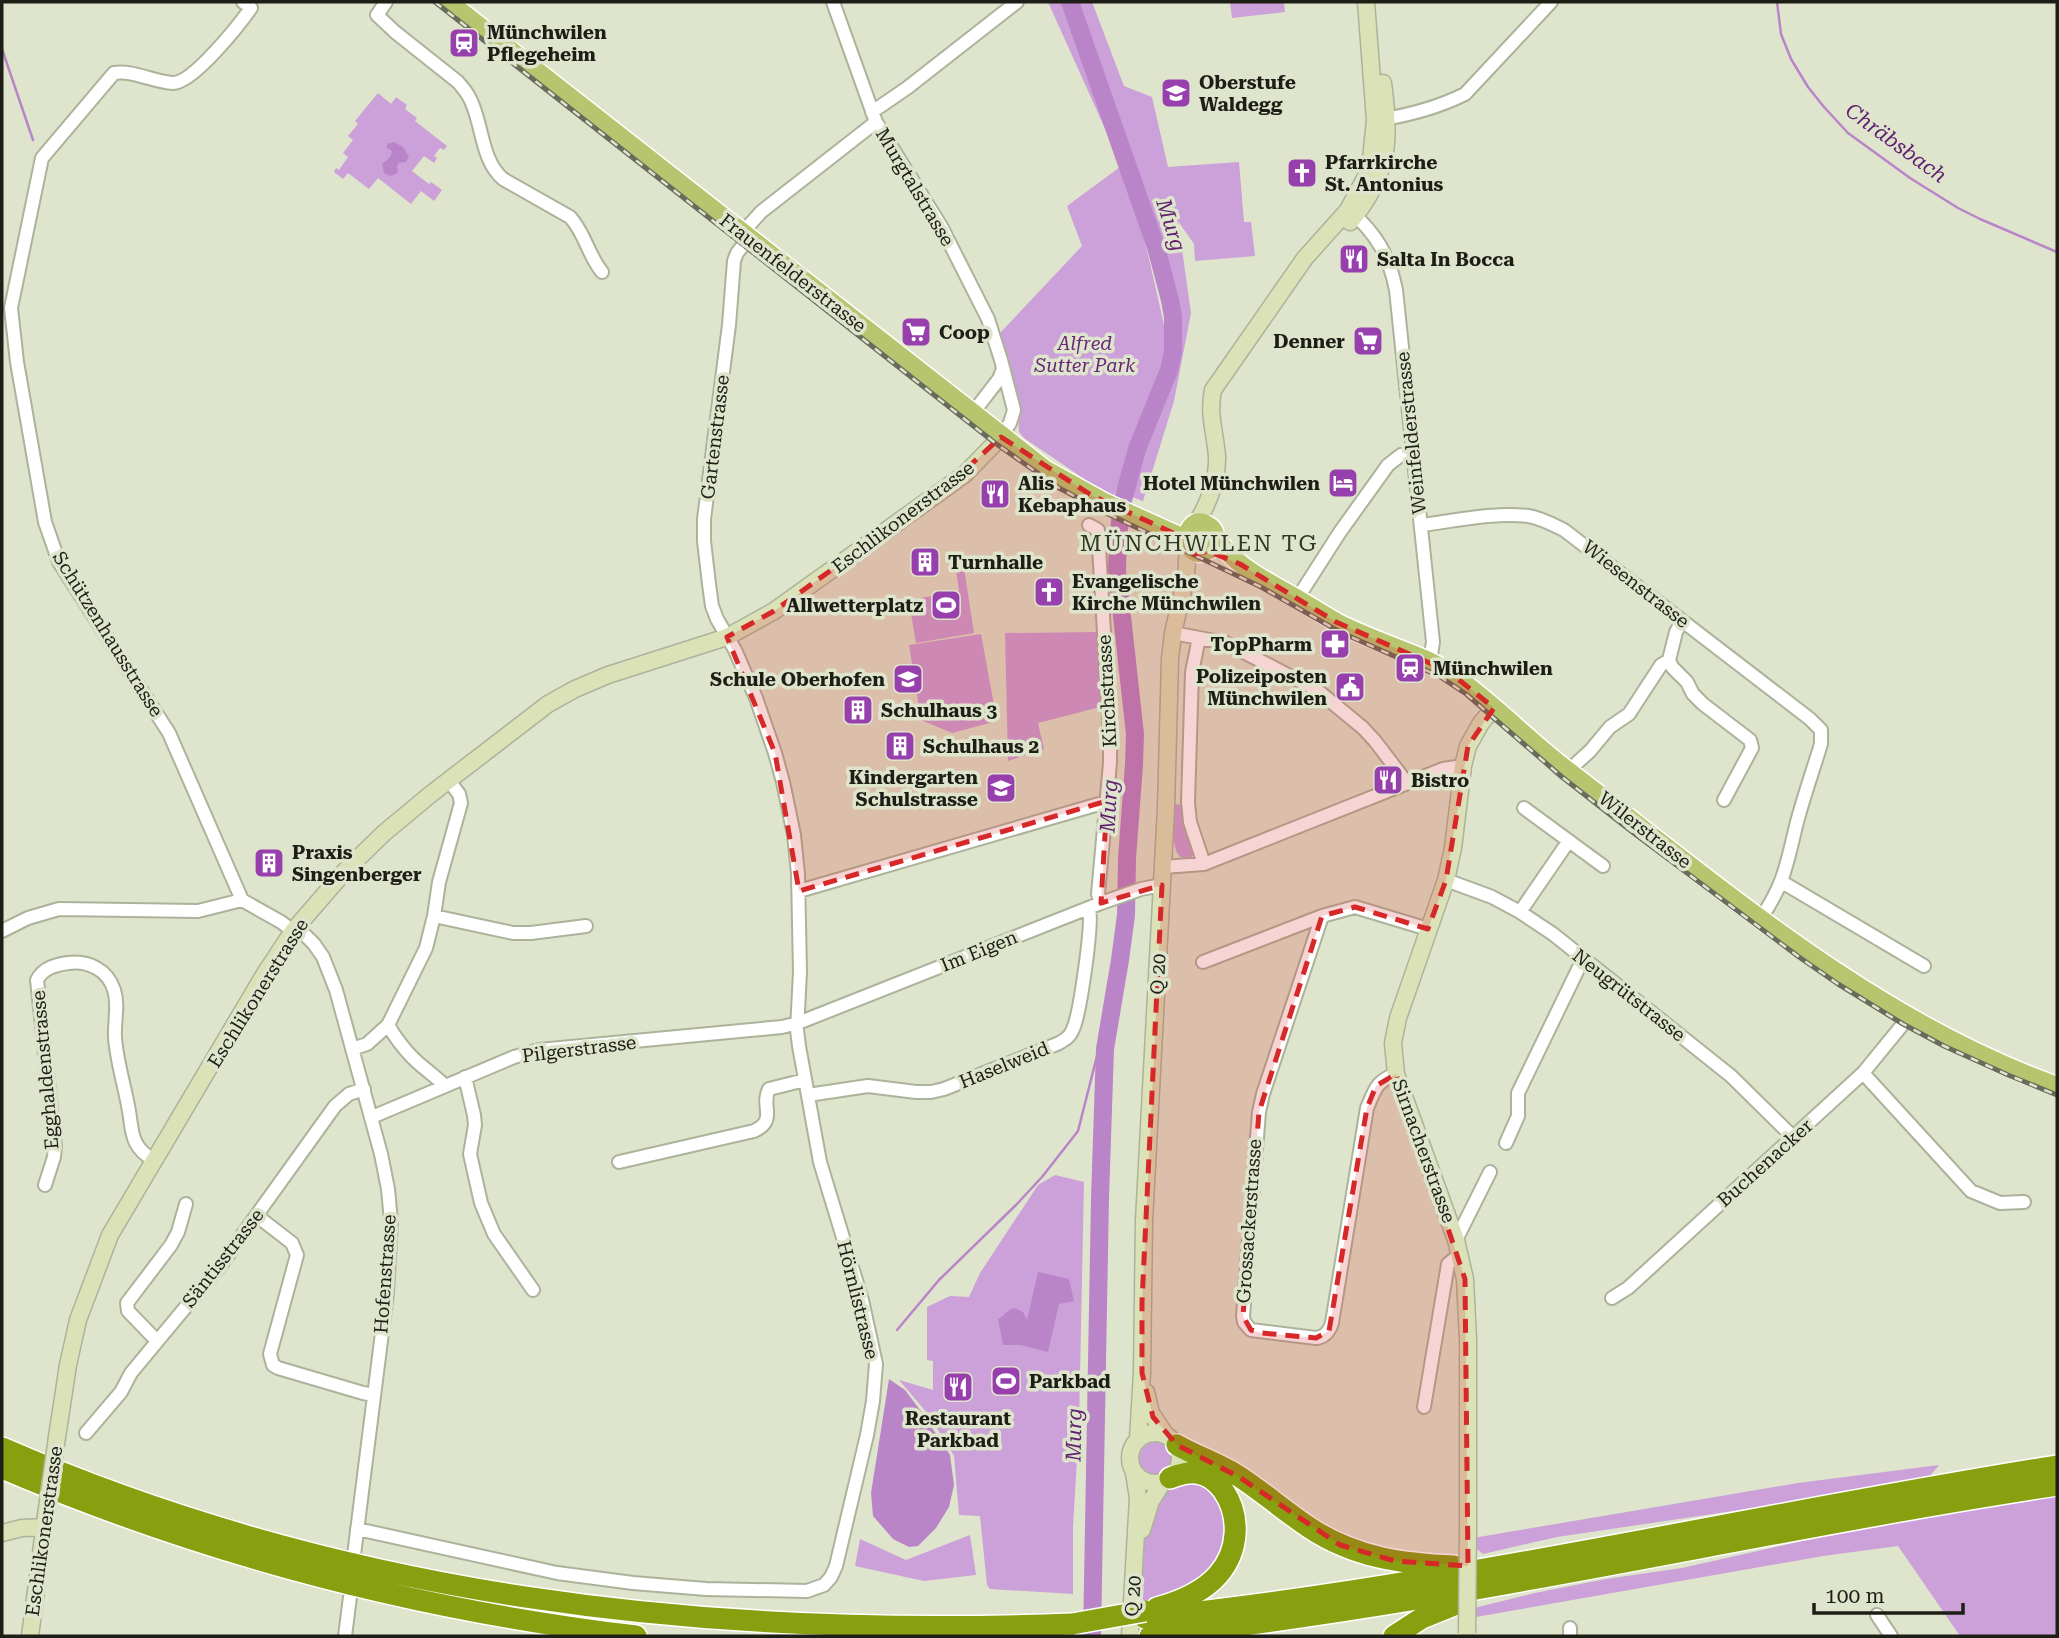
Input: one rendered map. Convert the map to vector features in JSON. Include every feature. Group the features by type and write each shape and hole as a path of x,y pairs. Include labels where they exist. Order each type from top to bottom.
{"highway":[{"path":"1171,1440 1230,1471 1310,1528 1350,1549 1408,1563 1498,1576"},
{"path":"2,1448 142,1503 270,1544 390,1576 530,1603 663,1620 785,1629 918,1631 1072,1624 1148,1625 1303,1599 1498,1576 2057,1485"},
{"path":"1394,1636 1498,1576 1865,1499 2057,1466"},
{"path":"2,1468 69,1496 169,1532 328,1580 473,1612 636,1636"},
{"path":"1148,1625 1180,1600 1204,1587 1224,1567 1234,1543 1234,1515 1228,1498 1219,1485 1196,1473 1166,1480"}],"main road":[{"name":"Frauenfelderstrasse","path":"449,2 1046,470 1143,520 1200,538"},
{"path":"1352,213 1370,169 1381,119 1369,44 1366,2"},
{"name":"Q 20","path":"1130,1636 1138,1492 1130,1454 1138,1439 1142,1373 1143,1221 1173,633 1186,577 1200,538 1217,459 1210,418 1213,390 1297,271 1310,263 1352,213"},
{"name":"Eschlikonerstrasse","path":"30,1636 68,1365 87,1294 110,1235 264,975 295,929 345,871 384,833 548,704 608,675 727,637 774,611 965,474 1001,437"},
{"name":"Wilerstrasse","path":"1200,538 1336,622 1430,662 1469,686 1568,771 1819,962 1908,1018 1972,1051 2057,1087"},
{"name":"Sirnacherstrasse","path":"1468,1634 1465,1279 1458,1247 1393,1059 1394,1031 1446,880 1453,848 1463,766 1472,739 1494,708"},
{"name":"Q 20","path":"1136,1556 1151,1501 1180,1464 1180,1457 1171,1440 1151,1413 1142,1373"},
{"path":"1138,1439 1150,1433 1171,1440"},
{"path":"1134,1473 1147,1482 1166,1480"},
{"path":"2,1533 46,1521"}],"street":[{"name":"Schützenhausstrasse","path":"242,900 169,733 59,562 45,522 11,308 42,158 114,73 125,72 177,83 197,71 251,8 243,2"},
{"path":"386,2 377,15 458,82 466,92 495,172 570,217 578,225 591,256 602,271"},
{"name":"Murgtalstrasse","path":"833,2 874,117 953,248 988,318 1014,410 1001,437"},
{"name":"Gartenstrasse","path":"727,637 712,606 704,519 734,261 745,235 761,212 907,88 1017,2"},
{"path":"1381,119 1425,111 1465,94 1551,2"},
{"name":"Weinfelderstrasse","path":"1352,213 1364,222 1380,244 1393,273 1396,290 1433,642 1430,662"},
{"path":"972,414 999,379 1003,369"},
{"path":"1297,599 1388,465 1401,455 1413,453"},
{"name":"Wiesenstrasse","path":"1421,525 1509,515 1546,521 1589,547 1810,719 1821,730 1821,744 1782,882"},
{"name":"Kirchstrasse","path":"1089,525 1098,530 1110,735 1107,804 1095,906"},
{"path":"1682,621 1675,632 1669,660 1672,667 1688,682 1693,694 1703,704 1752,743 1752,748 1724,800"},
{"path":"1173,633 1226,643 1325,696 1354,719 1375,741 1406,783"},
{"name":"Hörnlistrasse","path":"357,1529 544,1570 633,1583 789,1592 816,1589 824,1585 836,1566 873,1401 876,1364 862,1300 820,1162 797,1030 800,972 799,891 792,822 775,753 756,698 727,637"},
{"path":"1199,638 1192,672 1188,802 1190,822 1204,864"},
{"path":"1568,771 1590,751 1610,727 1629,715 1661,665 1669,660"},
{"path":"1163,867 1204,864 1406,783 1449,767 1463,766"},
{"path":"352,1049 367,1044 388,1025 426,948 439,883 461,803 459,793 449,781"},
{"path":"799,891 1099,804 1107,804"},
{"path":"1524,808 1603,866"},
{"path":"1520,912 1568,842"},
{"name":"Neugrütstrasse","path":"1446,880 1492,897 1553,934 1731,1076 1793,1137"},
{"path":"1761,918 1782,882 1924,966"},
{"name":"Im Eigen","path":"798,1023 1117,897 1162,885"},
{"path":"2,931 28,918 59,909 198,911 242,900"},
{"name":"Hofenstrasse","path":"242,900 295,929 314,944 323,957 336,990 386,1177 391,1221 387,1293 354,1555"},
{"name":"Haselweid","path":"808,1096 868,1086 920,1092 944,1089 1068,1038 1073,1030 1095,906"},
{"path":"1203,962 1322,916 1355,907 1428,929"},
{"path":"434,916 513,933 586,926"},
{"name":"Grossackerstrasse","path":"1322,916 1259,1112 1243,1316 1244,1322 1251,1330 1316,1338 1329,1331 1367,1108 1376,1086 1396,1074"},
{"path":"1506,1143 1518,1116 1518,1093 1583,959"},
{"name":"Egghaldenstrasse","path":"45,1185 55,1146 37,980 46,969 57,965 77,962 93,965 108,977 113,987 116,996 117,1055 133,1134 140,1149 155,1161"},
{"name":"Buchenacker","path":"1612,1298 1628,1289 1863,1073 1908,1018"},
{"name":"Pilgerstrasse","path":"372,1117 514,1057 539,1050 782,1027 798,1023"},
{"path":"388,1025 398,1042 444,1086"},
{"path":"1863,1073 1971,1191 2000,1203 2024,1202"},
{"path":"465,1077 475,1125 470,1154 481,1203 494,1234 533,1290"},
{"path":"619,1162 762,1127 767,1121 766,1094 769,1088 805,1080"},
{"name":"Säntisstrasse","path":"86,1433 121,1392 131,1373 223,1262 335,1105 349,1094 364,1089"},
{"path":"1424,1407 1448,1264 1490,1172"},
{"path":"157,1341 128,1311 127,1303 171,1245 178,1232 186,1204"},
{"path":"257,1216 292,1243 297,1255 270,1354 273,1365 374,1395"},
{"path":"345,1636 350,1597"},
{"path":"1877,1615 1891,1636"}],"highlighted area":[{"path":"1001,437 1091,495 1186,539 1191,555 1208,551 1240,564 1336,622 1448,671 1494,708 1468,746 1446,880 1428,929 1355,907 1322,916 1259,1112 1243,1316 1251,1330 1262,1333 1316,1338 1329,1331 1367,1108 1376,1086 1396,1074 1465,1279 1468,1566 1395,1561 1340,1545 1239,1477 1177,1445 1153,1417 1142,1373 1142,1302 1162,885 1101,903 1107,801 799,891 775,753 727,637 774,611 942,491"}],"green space":[{"name":"Alfred Sutter Park","path":"1048,2 1092,2 1124,86 1152,97 1168,167 1239,162 1244,222 1251,222 1255,256 1195,261 1194,244 1178,221 1191,313 1174,401 1143,501 1119,492 1171,346 1151,251 1135,206 1169,347 1114,496 1096,487 1019,432 1018,409 1000,333 1082,246 1067,206 1120,167"},
{"path":"1230,2 1284,2 1285,12 1232,18"},
{"path":"378,93 391,104 396,97 407,105 405,109 417,118 415,121 447,146 444,150 440,148 434,156 437,158 434,163 424,156 412,171 442,190 434,201 421,191 411,204 378,178 369,189 348,173 343,179 334,172 336,168 339,170 348,157 343,153 353,140 348,136 358,124 355,121"},
{"name":"Allwetterplatz","path":"964,568 974,633 916,643 911,614 923,612 921,598 959,591 956,569"},
{"path":"1099,632 1104,706 1038,723 1044,749 1008,761 1005,633"},
{"path":"981,634 997,721 952,733 921,720 909,645"},
{"path":"1173,804 1184,805 1194,852 1191,859 1184,859 1175,848"},
{"name":"Parkbad","path":"1055,1175 1084,1182 1073,1594 990,1589 987,1585 980,1516 959,1515 954,1456 928,1414 899,1380 933,1390 933,1361 927,1360 927,1307 950,1296 969,1297 980,1273 1038,1185"},
{"path":"1156,1442 1168,1447 1173,1459 1168,1471 1156,1476 1144,1471 1139,1459 1144,1447"},
{"path":"1939,1465 1929,1477 1801,1501 1557,1537 1483,1554 1474,1547 1473,1538 1798,1483"},
{"path":"1197,1480 1221,1497 1230,1532 1218,1566 1171,1598 1138,1604 1144,1540 1153,1508 1161,1495 1174,1484"},
{"path":"2057,1496 2057,1636 1960,1636 1898,1546 1823,1556 1476,1617 1474,1608 1535,1593 1682,1568 1802,1541"},
{"path":"970,1535 976,1575 924,1581 855,1566 860,1539 906,1560"}],"shaded area":[{"path":"394,142 403,147 409,157 406,162 399,163 398,173 390,176 384,173 382,164 392,153 387,144"},
{"path":"1038,1272 1069,1279 1074,1301 1059,1304 1048,1352 1021,1345 1003,1345 998,1319 1014,1308 1023,1312 1027,1320"},
{"path":"889,1379 905,1390 950,1455 954,1485 949,1507 936,1528 918,1546 909,1547 893,1539 873,1516 871,1493"}],"waterway":[{"name":"Murg","path":"1070,2 1156,247 1173,317 1173,352 1169,370 1137,449 1123,500 1118,536 1117,571 1135,734 1126,915 1105,1049 1092,1636"},
{"name":"Chräbsbach","path":"1777,2 1781,34 1791,59 1808,87 1848,133 1910,178 1958,208 2057,252"},
{"path":"2,49 33,140"},
{"path":"897,1330 939,1280 1042,1177 1078,1131 1097,1056 1106,1053"}],"railway":[{"path":"435,2 995,443 1059,488 1261,587 1340,632 1439,676 1466,694 1562,777 1631,831 1838,984 1944,1046 2057,1095"}],"place":[{"name":"Münchwilen Pflegeheim","path":"464,43"},
{"name":"Oberstufe Waldegg","path":"1176,93"},
{"name":"Pfarrkirche St. Antonius","path":"1302,173"},
{"name":"Salta In Bocca","path":"1354,259"},
{"name":"Coop","path":"916,332"},
{"name":"Denner","path":"1368,341"},
{"name":"Hotel Münchwilen","path":"1343,483"},
{"name":"Alis Kebaphaus","path":"995,494"},
{"name":"Turnhalle","path":"925,562"},
{"name":"Evangelische Kirche Münchwilen","path":"1049,592"},
{"name":"Allwetterplatz","path":"946,605"},
{"name":"TopPharm","path":"1335,644"},
{"name":"Münchwilen","path":"1410,668"},
{"name":"Schule Oberhofen","path":"908,679"},
{"name":"Polizeiposten Münchwilen","path":"1350,687"},
{"name":"Schulhaus 3","path":"858,710"},
{"name":"Schulhaus 2","path":"900,746"},
{"name":"Bistro","path":"1388,780"},
{"name":"Kindergarten Schulstrasse","path":"1001,788"},
{"name":"Praxis Singenberger","path":"269,863"},
{"name":"Parkbad","path":"1006,1381"},
{"name":"Restaurant Parkbad","path":"958,1387"}],"district":[{"name":"MÜNCHWILEN TG","path":"1199,543"}]}
